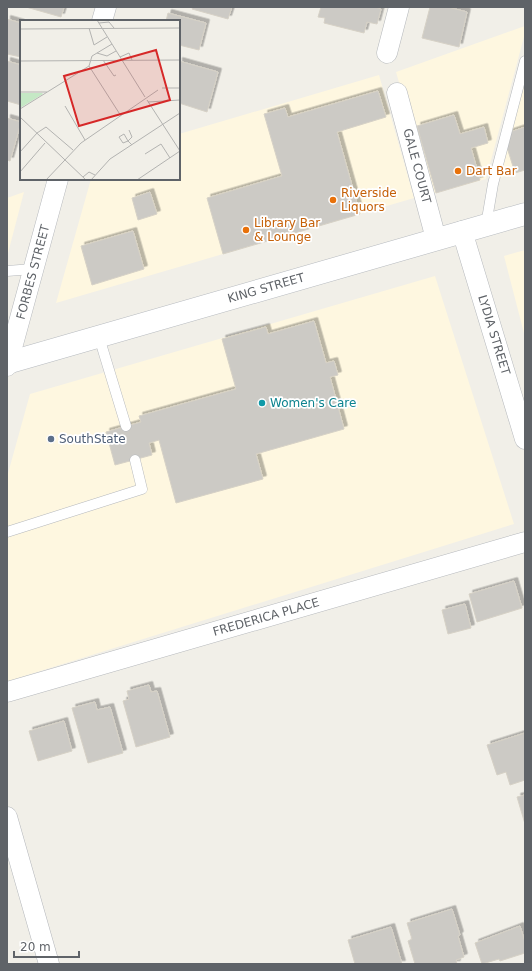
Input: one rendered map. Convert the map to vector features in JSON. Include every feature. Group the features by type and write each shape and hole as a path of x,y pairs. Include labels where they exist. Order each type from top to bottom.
{"main road":[{"name":"KING STREET","path":"7,364 486,224 525,214"}],"street":[{"path":"102,20 106,7"},
{"path":"387,53 399,7"},
{"name":"GALE COURT","path":"397,93 436,239"},
{"name":"FORBES STREET","path":"7,364 58,180"},
{"name":"LYDIA STREET","path":"462,231 525,439"},
{"name":"FREDERICA PLACE","path":"7,692 525,542"},
{"path":"7,817 49,964"}],"lane":[{"path":"486,224 492,184 525,61"},
{"path":"7,271 33,269"},
{"path":"99,337 126,426"},
{"path":"7,532 142,489 136,460"}],"shaded area":[{"path":"525,26 525,33 486,179 431,194 396,72"},
{"path":"379,75 414,198 56,303 91,180 180,180 180,134"},
{"path":"525,75 525,170 497,179"},
{"path":"24,192 7,257 7,198"},
{"path":"525,250 525,337 504,256"},
{"path":"435,276 514,524 8,681 7,477 30,394"}],"building":[{"path":"26,7 64,7 61,17"},
{"path":"193,7 232,7 228,19 192,9"},
{"path":"321,7 375,7 381,9 377,24 367,22 364,33 324,23 325,18 318,17"},
{"path":"430,7 448,7 467,12 459,47 422,38"},
{"path":"168,13 206,23 199,50 180,45 180,20 166,20"},
{"path":"7,19 20,23 20,57 7,54"},
{"path":"7,61 20,65 20,105 7,101"},
{"path":"180,61 218,72 207,112 180,103"},
{"path":"378,91 386,117 337,132 360,214 223,254 207,198 282,176 264,114 285,108 288,117"},
{"path":"454,115 460,134 484,127 488,143 471,148 480,180 436,193 417,126"},
{"path":"7,118 20,122 20,126 10,161 7,160"},
{"path":"525,127 525,170 515,173 506,144 510,132"},
{"path":"150,192 157,214 138,220 132,198"},
{"path":"133,231 144,269 92,285 81,246"},
{"name":"Women's Care","path":"314,321 326,363 334,361 338,375 330,377 344,429 256,454 263,479 176,503 159,440 149,443 152,455 115,465 106,432 141,422 139,416 236,389 222,339 266,327 268,334"},
{"path":"514,581 522,608 477,622 469,594"},
{"path":"465,604 471,628 448,634 442,610"},
{"path":"149,685 151,692 157,691 170,737 136,747 123,701 129,699 127,691"},
{"path":"95,702 97,710 110,707 123,753 88,763 72,708"},
{"path":"64,721 72,751 38,761 29,731"},
{"path":"525,733 525,780 510,785 506,772 497,775 487,745"},
{"path":"525,795 525,824 517,797"},
{"path":"452,909 460,935 458,936 464,957 456,960 457,964 415,964 408,941 412,939 407,923"},
{"path":"520,926 525,942 525,953 500,961 499,959 482,964 475,943"},
{"path":"391,927 402,964 355,964 348,940"}],"place":[{"name":"Dart Bar","path":"458,171"},
{"name":"Riverside Liquors","path":"333,200"},
{"name":"Library Bar & Lounge","path":"246,230"},
{"name":"Women's Care","path":"262,403"},
{"name":"SouthState","path":"51,439"}]}
